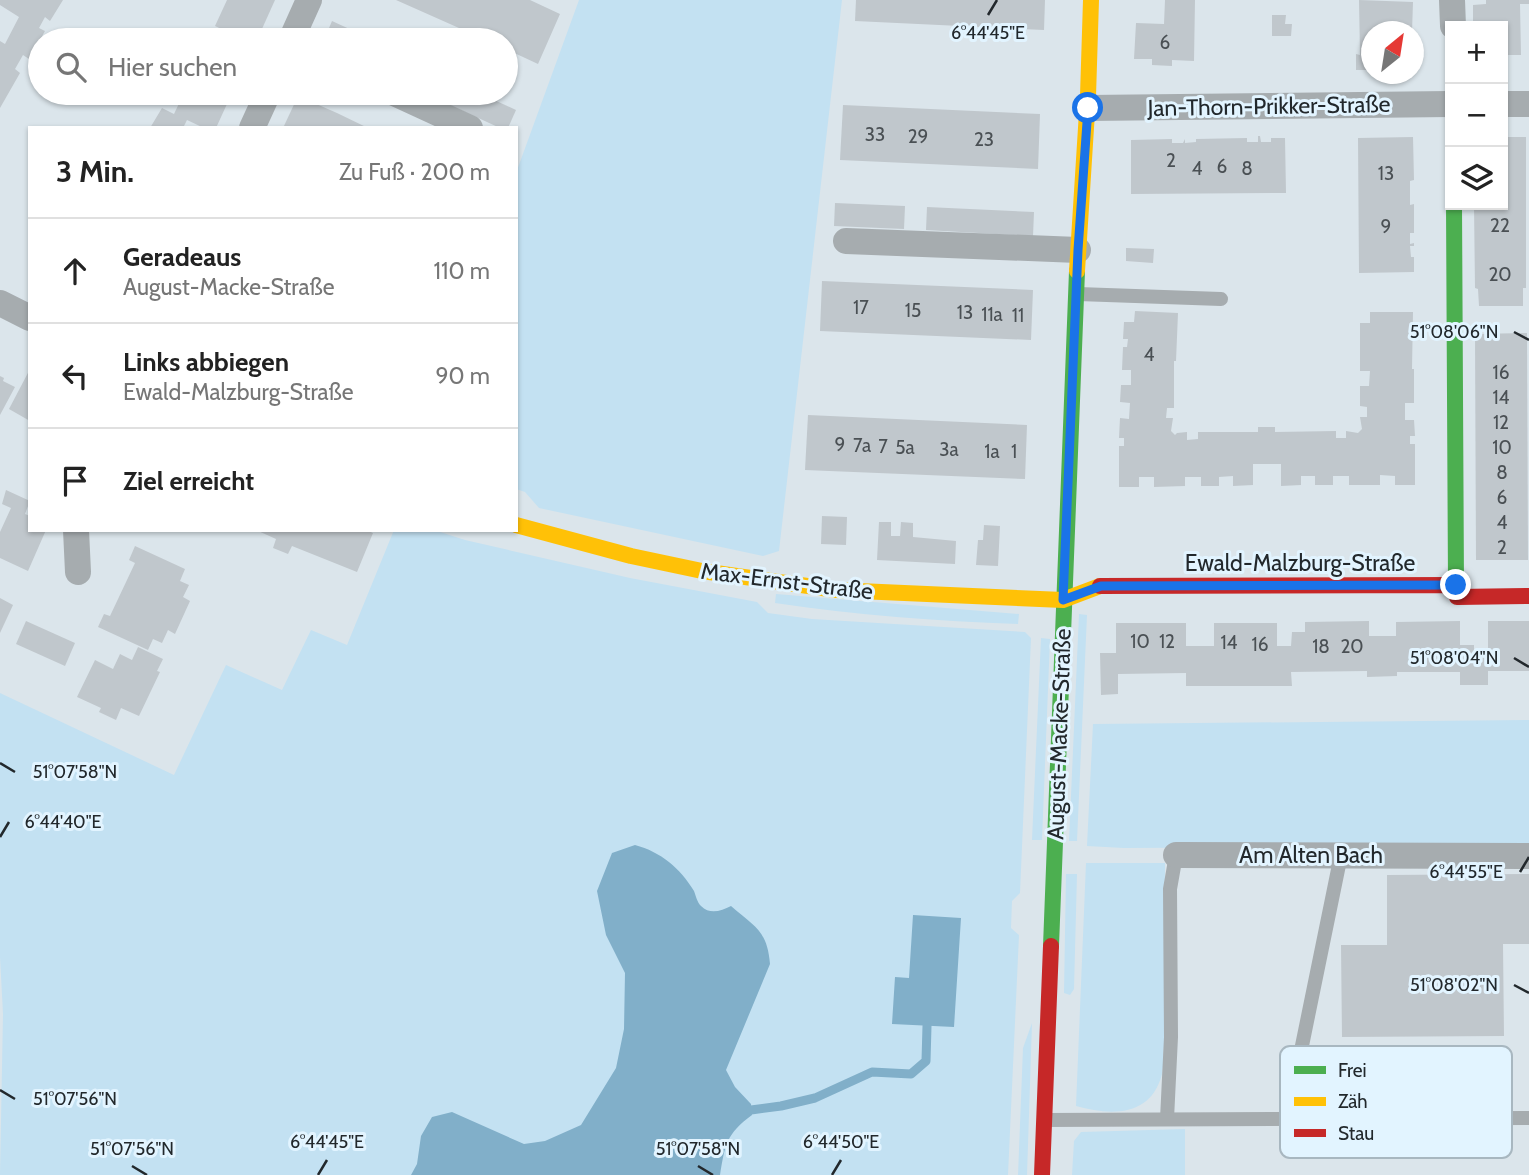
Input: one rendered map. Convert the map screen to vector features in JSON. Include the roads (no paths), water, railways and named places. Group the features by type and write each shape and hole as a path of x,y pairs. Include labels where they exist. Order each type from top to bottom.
{"street":[{"path":"296,28 309,0"},
{"name":"August-Macke-Straße","path":"1042,1175 1063,600 1091,0"},
{"path":"1452,0 1452,21"},
{"name":"Jan-Thorn-Prikker-Straße","path":"1088,108 1445,104"},
{"path":"1508,104 1529,104"},
{"path":"253,126 263,105"},
{"path":"420,105 466,126"},
{"path":"1454,210 1456,585"},
{"path":"846,241 1078,250"},
{"path":"0,303 28,317"},
{"name":"Max-Ernst-Straße","path":"518,526 631,555 766,582 835,590 1063,600"},
{"path":"76,532 78,572"},
{"name":"Ewald-Malzburg-Straße","path":"1063,600 1101,586 1456,585 1457,597 1529,596"},
{"name":"Am Alten Bach","path":"1176,855 1529,856"}],"lane":[{"path":"1076,294 1221,299"},
{"path":"1167,1119 1171,1037 1170,889 1176,855"},
{"path":"1302,1046 1341,855"},
{"path":"1044,1121 1280,1119"}],"waterway":[{"path":"751,1110 815,1098 872,1072 911,1074 926,1061 927,1026"}]}
